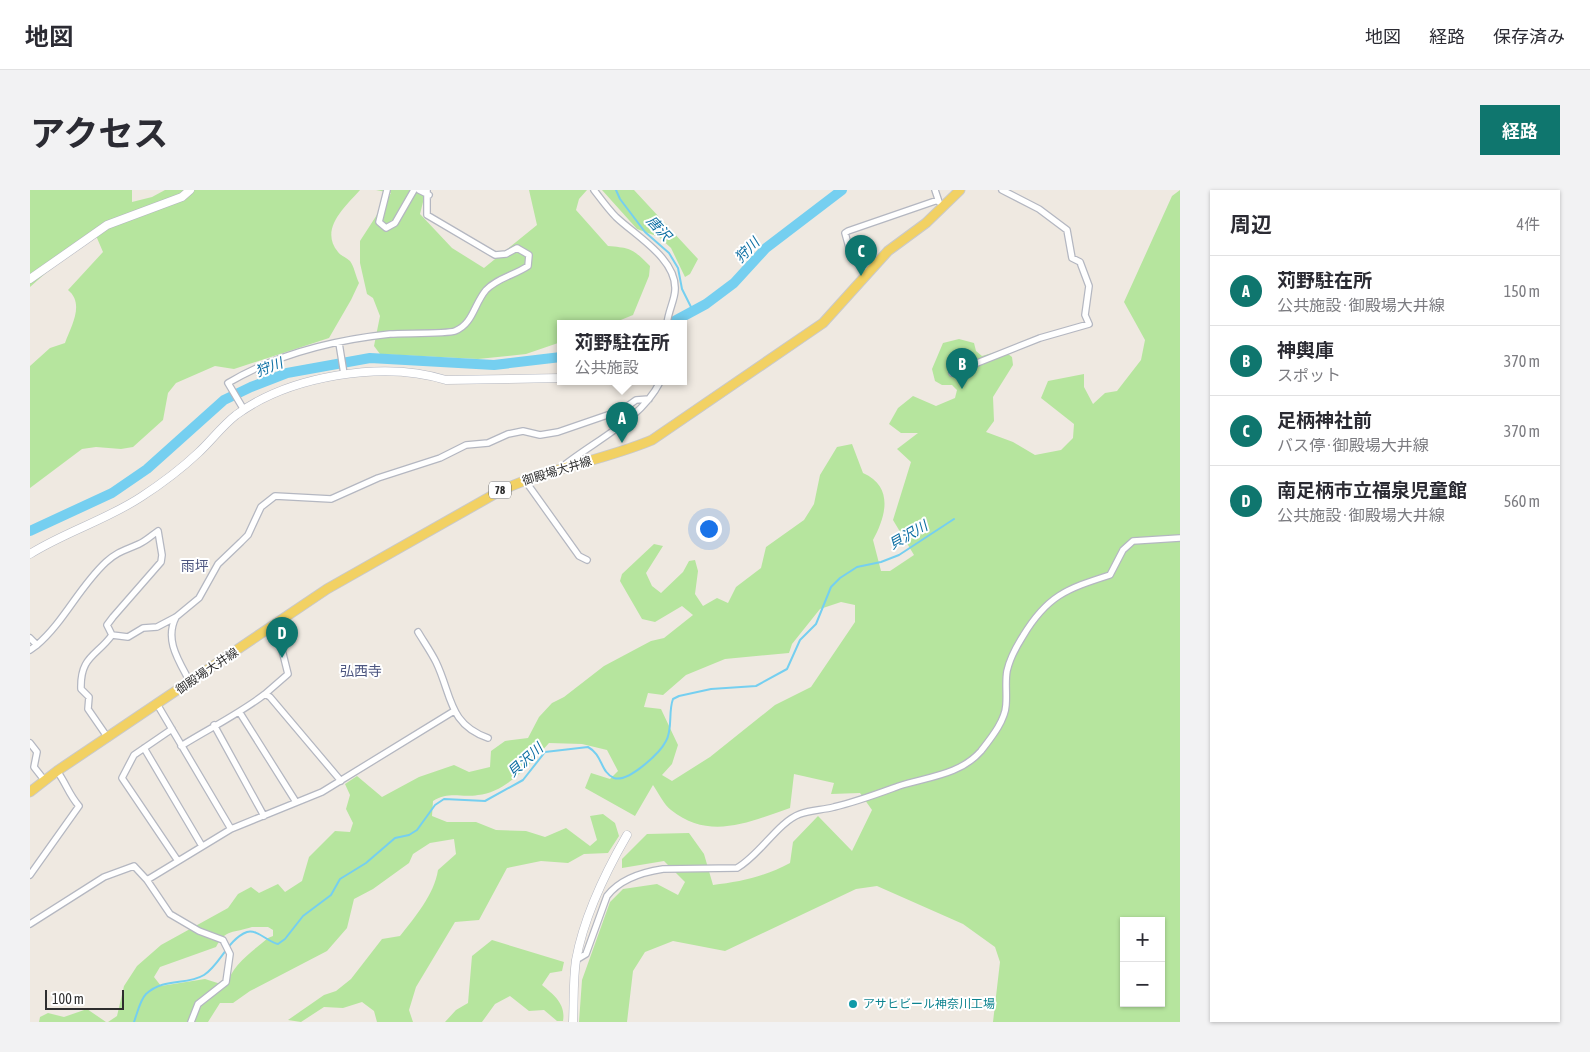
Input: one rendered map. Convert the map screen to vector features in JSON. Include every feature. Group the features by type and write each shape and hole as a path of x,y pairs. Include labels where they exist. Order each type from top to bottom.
{"main road":[{"name":"御殿場大井線","path":"30,792 57,771 327,589 500,491 524,479 633,448 652,440 823,324 888,251 941,204 960,190"}],"street":[{"path":"30,279 107,226 182,197 190,190"},
{"path":"387,190 380,222 386,228 395,223 414,190"},
{"path":"243,408 228,383 271,361 312,347 409,333 452,333 462,328 471,318 484,292 490,286 528,266 529,255 522,250 517,248 506,254 495,256 427,215 428,192 420,190"},
{"path":"594,190 618,219 640,235 673,273 676,292 669,310 668,320"},
{"path":"868,274 852,258 846,233 941,204 935,190"},
{"path":"952,373 1040,338 1088,324 1085,315 1089,286 1080,262 1072,258 1067,230 1038,209 1002,190"},
{"path":"339,343 344,374"},
{"path":"30,554 141,497 199,452 209,439 243,408 300,383 344,374 400,372 430,375 446,380 557,378"},
{"path":"561,469 649,399 658,385"},
{"path":"112,634 128,637 143,628 157,627 176,617 199,598 218,564 248,535 261,507 275,496 331,499 372,480 440,458 466,445 488,443 508,434 523,431 540,435 558,432 622,410 636,400 649,399"},
{"path":"524,479 579,556 587,560"},
{"path":"30,650 50,633 69,605 106,562 122,550 139,544 158,531 162,554 161,562 107,625 112,634"},
{"path":"576,960 586,954 607,896 614,887 627,880 651,871 737,868 746,863 787,823 800,814 868,798 900,786 944,774 966,764 980,752 994,733 1004,714 1007,676 1012,657 1034,618 1044,605 1065,593 1110,575 1122,550 1133,542 1180,538"},
{"path":"176,617 171,626 170,638 190,682"},
{"path":"181,746 214,725 240,713 288,674 280,642 270,628"},
{"path":"418,632 436,664 454,711 466,727 488,738"},
{"path":"108,738 88,709 89,698 81,689 80,683 88,658 112,634"},
{"path":"30,638 36,645"},
{"path":"265,694 270,696 341,781"},
{"path":"156,704 231,829"},
{"path":"147,880 231,829 322,792 454,711"},
{"path":"240,713 296,802"},
{"path":"214,725 264,816"},
{"path":"172,729 134,755 122,778 178,861"},
{"path":"30,743 37,752 34,767 45,781"},
{"path":"144,748 202,846"},
{"path":"30,875 79,806 68,793 67,784 57,771"},
{"path":"572,1022 576,960 607,867 626,835"},
{"path":"30,924 104,877 134,866 147,880 170,914 199,931 223,940 230,954 226,982 198,1004 191,1022"}],"green space":[{"path":"30,190 132,190 132,202 152,197 165,190 360,190 341,211 336,219 331,235 338,252 351,263 359,283 329,338 234,369 215,366 176,383 168,393 163,420 133,447 121,449 96,447 82,449 30,488 30,366 50,348 65,343 76,308 76,302 68,290 103,252 97,238 91,233 30,287"},
{"path":"376,190 426,190 420,214 452,248 484,268 537,225 529,190 587,190 579,199 576,210 608,246 632,250 640,256 650,266 649,276 633,315 621,320 557,320 557,343 526,354 478,359 380,354 374,346 380,316 373,298 367,294 360,263 360,241 391,193"},
{"path":"602,190 634,190 698,259 690,274 685,277 671,248 659,237 637,229"},
{"path":"1180,190 1180,1022 993,1022 1000,962 995,947 963,924 877,886 856,889 725,951 673,941 645,952 633,971 627,1022 579,1022 582,980 610,902 623,889 657,884 678,895 685,882 664,861 622,868 622,859 647,834 689,833 704,854 713,885 753,878 772,872 790,863 793,842 818,816 852,851 872,810 860,793 831,794 834,783 794,774 790,808 745,823 715,827 700,825 668,808 653,785 635,816 585,788 591,773 610,779 618,771 607,750 582,744 549,743 508,783 489,793 472,796 450,795 439,798 433,801 432,816 447,822 476,822 496,830 526,831 545,837 566,828 590,846 597,840 590,816 603,814 615,823 619,836 608,853 584,854 568,863 541,861 507,868 479,920 455,922 416,987 409,1010 413,1022 377,1022 374,1011 362,1002 343,1008 324,1007 301,1022 288,1020 324,995 336,991 351,979 382,939 400,936 428,897 438,870 456,854 454,839 430,843 413,854 409,863 373,889 354,899 347,928 327,951 250,991 233,1003 220,1003 208,1022 108,1022 117,1016 124,986 137,966 161,945 228,908 238,894 251,887 259,893 278,884 285,892 302,881 309,857 335,831 350,832 353,823 346,809 350,795 345,784 357,776 382,797 419,777 454,765 469,772 490,767 491,751 505,741 528,738 539,717 552,703 564,697 604,666 651,641 664,638 693,615 682,606 655,622 642,619 620,581 622,574 654,544 663,546 646,573 652,586 661,593 683,572 689,561 695,560 698,571 695,594 703,606 717,598 728,603 736,587 761,568 766,547 804,520 814,504 820,475 837,447 852,444 863,473 873,479 883,494 884,512 873,540 881,571 890,571 914,555 893,520 911,462 897,449 918,433 901,433 889,424 898,408 913,396 936,406 955,398 957,390 952,385 942,385 935,381 932,369 943,343 959,339 974,343 976,351 982,356 1003,350 1012,357 1013,365 993,397 994,421 986,432 1013,442 1035,455 1061,450 1073,438 1074,424 1041,398 1048,381 1084,374 1084,387 1093,404 1105,393 1117,391 1141,360 1145,340 1124,302 1172,196","holes":["841,602 855,605 855,622 811,687 775,705 710,757 672,781 662,775 672,764 678,745 661,709 644,707 648,693 663,695 686,675 725,659 789,653 792,644 820,609","252,927 268,927 273,930 273,936 268,938 238,965 229,978 227,986 205,979 161,986 154,977 160,967 216,947 219,941 227,934"]},
{"path":"492,940 564,962 562,971 550,973 542,985 555,996 561,1005 563,1021 557,1021 544,1010 529,1011 510,996 495,1004 482,1022 445,1022 456,1010 468,1003 472,956"},
{"path":"87,1009 106,1022 39,1022 40,1017 48,1013 64,1017"}],"waterway":[{"name":"唐沢","path":"616,190 620,199 645,232 669,253 678,268 682,289 693,311"},
{"name":"狩川","path":"676,320 706,304 734,283 766,248 842,190"},
{"name":"狩川","path":"30,531 112,493 147,469 224,400 287,373 370,358 494,365 557,357"},
{"name":"貝沢川","path":"134,1022 140,1003 146,994 161,985 190,980 204,975 210,971 240,935 247,932 255,932 278,944 285,939 303,916 331,895 340,879 366,863 395,838 409,835 417,830 435,805 444,799 485,801 523,780 545,752 588,747 596,754 606,772 614,778 620,778 635,772 651,759 666,741 673,699 711,689 756,686 787,669 800,640 816,624 831,587 840,578 857,567 881,562 899,555 954,519"}],"place":[{"name":"足柄神社前","path":"861,276"},
{"name":"神輿庫","path":"962,389"},
{"name":"苅野駐在所","path":"622,443"},
{"name":"南足柄市立福泉児童館","path":"282,658"},
{"name":"アサヒビール神奈川工場","path":"853,1004"}],"district":[{"name":"雨坪","path":"195,566"},
{"name":"弘西寺","path":"361,671"}]}
